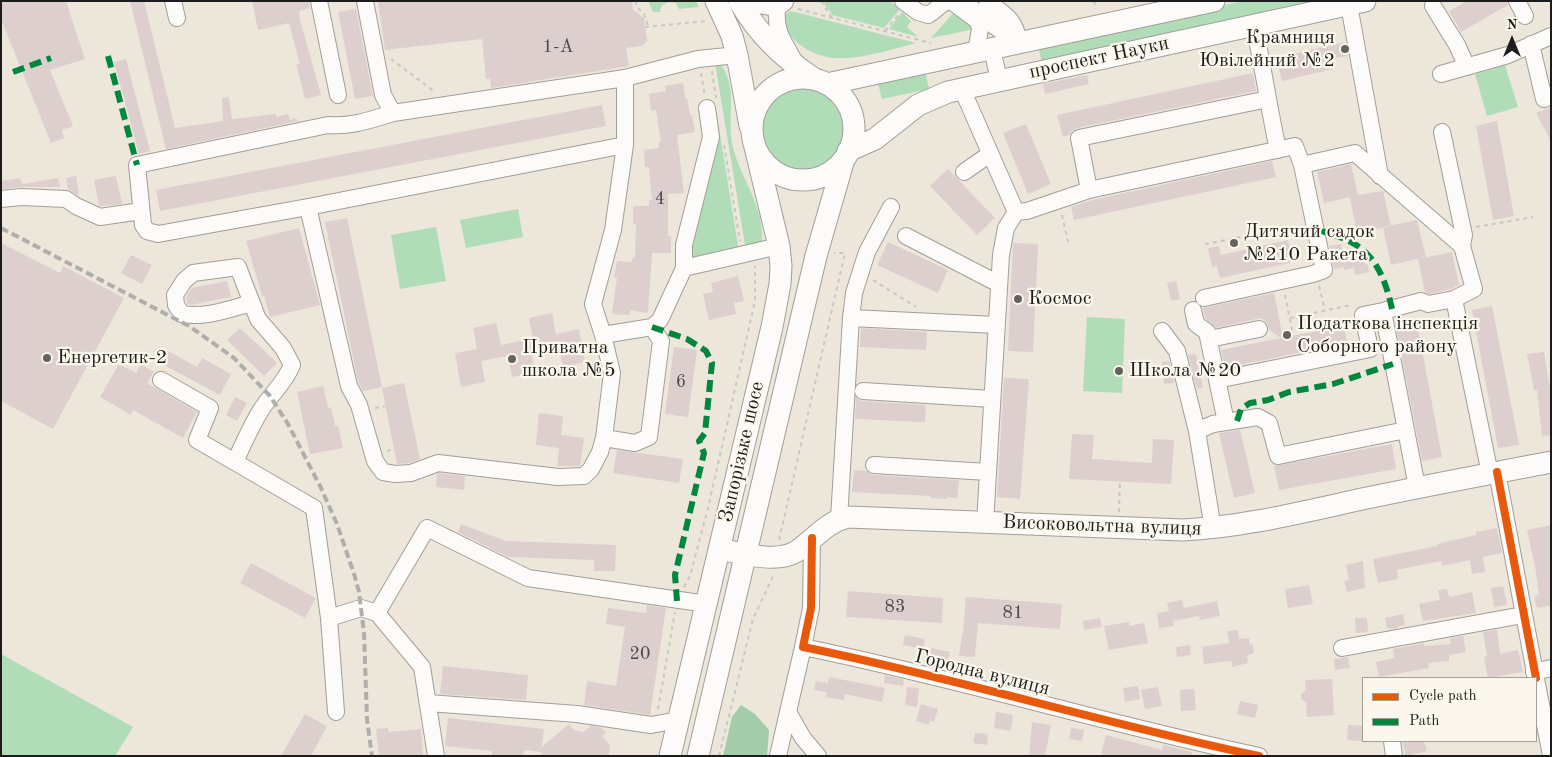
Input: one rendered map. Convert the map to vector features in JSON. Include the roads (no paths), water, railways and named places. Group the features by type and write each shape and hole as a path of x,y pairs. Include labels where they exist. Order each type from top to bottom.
{"main road":[{"path":"739,1 751,21 769,43 813,76 838,91 846,101 851,113 854,126 852,139 846,155 833,170 818,177 803,180 787,177 773,170 761,158 754,141 752,123 756,108 764,96 775,86 789,80 813,76"},
{"name":"проспект Науки","path":"813,76 984,50 1180,5 1214,1"},
{"name":"проспект Науки","path":"846,155 875,139 910,110 928,99 998,80 1357,3"},
{"name":"Запорізьке шосе","path":"670,756 772,327 781,275 779,246 754,141 737,55 732,36 713,11"},
{"name":"Запорізьке шосе","path":"698,756 816,256 846,155"},
{"name":"Високовольтна вулиця","path":"839,519 848,517 1183,530 1213,529 1417,487 1551,462"},
{"path":"720,549 746,555 781,556 795,553 839,519"}],"street":[{"path":"172,1 177,18"},
{"path":"319,1 338,95"},
{"path":"747,1 758,5 782,4 776,22 777,30 813,76"},
{"path":"905,3 918,12 928,15 942,4 950,1 978,21 984,50 998,80"},
{"path":"962,1 1019,43"},
{"path":"986,1 1011,20 1017,29 1019,43"},
{"path":"1357,3 1380,176"},
{"path":"366,5 383,95 391,109"},
{"path":"1433,6 1457,45 1467,66"},
{"path":"1254,25 1278,150"},
{"path":"1441,74 1508,55 1551,36"},
{"path":"1531,44 1544,99 1551,95"},
{"path":"625,144 308,207 158,234 147,230 143,225 137,164 328,125 359,124 391,109 625,78 704,58 737,55"},
{"path":"308,207 348,386 359,405 375,461 383,472 395,474 411,473 438,463 582,478 591,469 600,452 604,438 612,373 594,304 613,230 625,144 625,78"},
{"path":"962,89 1016,212"},
{"path":"1089,190 1079,138 1268,99"},
{"path":"603,335 652,327 660,320 684,268 684,245 711,137 712,107"},
{"path":"1217,380 1370,348 1357,310 1383,311 1420,301 1428,304 1454,299 1474,289 1462,238 1442,132"},
{"path":"1016,212 1026,211 1089,190 1295,146 1302,164 1324,270 1204,298"},
{"path":"1302,164 1354,153 1380,176 1462,238"},
{"path":"964,172 990,154"},
{"path":"1,199 21,197 66,199 76,206 100,217 142,211"},
{"path":"839,519 854,294 867,252 890,207"},
{"path":"986,523 999,284 1006,228 1016,212"},
{"path":"906,236 999,284"},
{"path":"684,268 779,246"},
{"path":"235,462 260,411 270,396 287,378 292,365 283,348 258,319 252,303 238,267 192,273 175,295 176,305 182,314 193,316 209,315 252,303"},
{"path":"1454,299 1493,473 1535,676 1551,668"},
{"path":"1193,310 1196,324 1207,332 1226,422"},
{"path":"1383,311 1417,487"},
{"path":"851,318 996,325"},
{"path":"604,438 635,443 649,437 661,341 652,327"},
{"path":"1209,339 1259,328"},
{"path":"1162,331 1177,351 1197,431 1213,529"},
{"path":"161,380 210,408 197,440 314,508 329,618 336,712"},
{"path":"863,391 992,399"},
{"path":"1197,431 1213,424 1258,417 1270,423 1278,456 1406,430"},
{"path":"874,465 988,472"},
{"path":"377,613 427,528 528,578 707,604"},
{"path":"778,756 811,608 812,538"},
{"path":"329,618 361,608 377,613 422,667 436,756"},
{"path":"1342,648 1523,615"},
{"name":"Городна вулиця","path":"803,647 860,659 1259,756"},
{"path":"1537,686 1551,755"},
{"path":"428,703 577,714 651,725 678,720"},
{"path":"788,712 803,738 818,756"},
{"path":"1392,742 1394,756"}],"railway":[{"path":"1,228 189,326 234,358 270,396 288,424 321,488 337,524 355,577 359,592 364,633 367,719 372,756"}],"place":[{"name":"Крамниця Ювілейний №2","path":"1345,49"},
{"name":"Дитячий садок №210 Ракета","path":"1234,243"},
{"name":"Космос","path":"1018,299"},
{"name":"Податкова інспекція Соборного району","path":"1287,335"},
{"name":"Енергетик-2","path":"47,358"},
{"name":"Приватна школа №5","path":"512,359"},
{"name":"Школа №20","path":"1119,371"}]}
